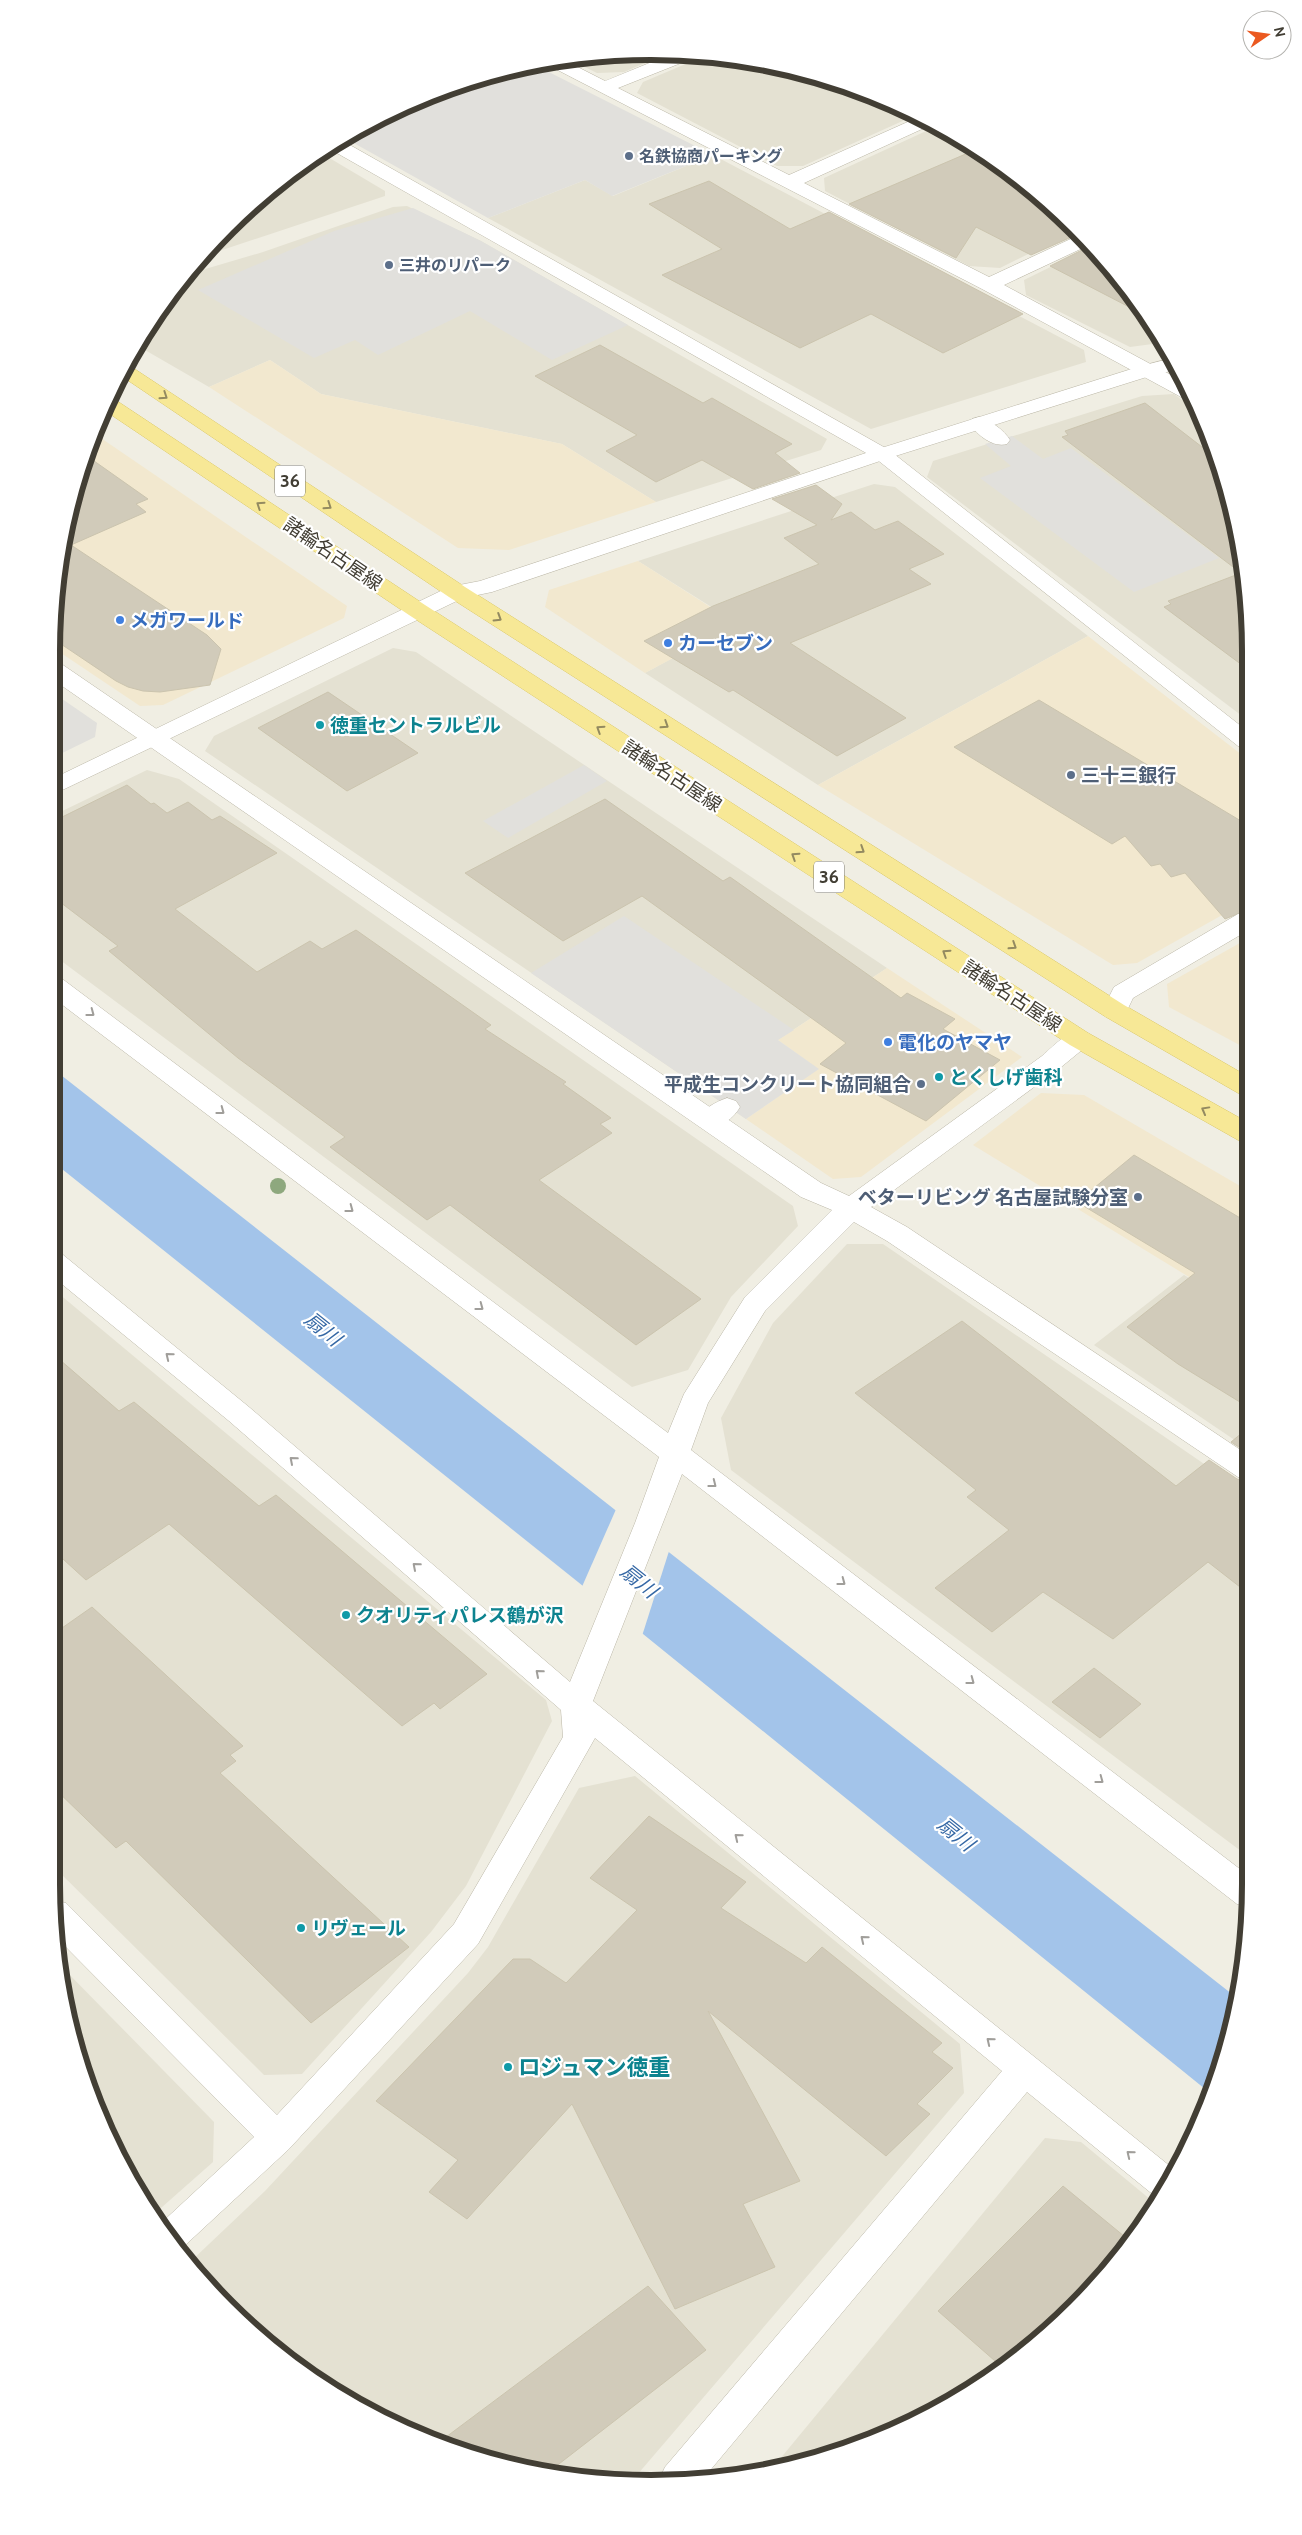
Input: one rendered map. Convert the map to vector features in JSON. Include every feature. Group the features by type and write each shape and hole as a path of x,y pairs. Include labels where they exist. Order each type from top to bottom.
{"main road":[{"name":"諸輪名古屋線","path":"130,373 457,592 1115,1011 1242,1084"},
{"name":"諸輪名古屋線","path":"113,408 417,610 1079,1039 1242,1131"}],"street":[{"path":"605,87 669,60"},
{"path":"564,67 989,285 1180,387"},
{"path":"788,182 918,124"},
{"path":"341,148 882,454 1242,738"},
{"path":"989,285 1078,243"},
{"path":"60,784 457,592 484,586 979,423 1148,370 1168,366"},
{"path":"979,423 1000,440"},
{"path":"60,673 718,1113 811,1190 851,1208 897,1234 1242,1465"},
{"path":"1115,1011 1123,993 1242,923"},
{"path":"60,990 675,1453 1242,1889"},
{"path":"174,2233 277,2138 466,1934 579,1738 576,1705 606,1627 650,1523 694,1400 755,1304 851,1208 1052,1062 1079,1039"},
{"path":"60,1268 240,1414 576,1705 1162,2181"},
{"path":"61,1919 277,2138"},
{"path":"683,2474 1025,2069"}],"shaded area":[{"path":"652,60 624,72 597,73 580,64"},
{"path":"692,61 728,65 766,71 841,91 907,119 803,166 777,166 637,93 643,82"},
{"path":"544,70 713,155 612,196 585,180 488,218 352,142 390,121 461,91"},
{"path":"929,130 946,139 1011,182 1070,234 1000,268 969,266 825,191 824,178"},
{"path":"713,155 1084,350 1086,362 871,429 488,218 585,180 613,196"},
{"path":"328,157 385,191 385,196 215,252 261,207 291,182"},
{"path":"407,206 481,241 827,439 821,450 656,502 562,444 321,394 270,360 209,387 143,349 182,291 199,271 263,252 393,207"},
{"name":"三井のリパーク","path":"413,208 481,241 628,325 552,360 470,311 378,355 355,340 314,358 198,290 334,231"},
{"path":"1085,250 1120,291 1155,344 1130,347 1026,295 1024,280"},
{"path":"270,360 321,394 562,444 656,502 509,550 458,548 209,387"},
{"path":"1174,394 1187,404 1211,461 1231,536 1237,574 1241,612 1242,716 927,477 933,461 1142,396"},
{"path":"1012,436 1043,459 1071,448 1219,558 1134,592 980,478 1011,466 985,444"},
{"path":"100,438 347,606 344,618 163,705 140,706 60,652 61,612 71,536 80,498"},
{"path":"874,484 895,487 1088,636 818,785 645,673 737,623 638,561"},
{"path":"638,561 737,624 645,673 545,607 549,590"},
{"path":"1088,636 1242,755 1242,904 1137,963 1113,965 818,785"},
{"path":"393,648 416,652 887,968 778,1040 746,1119 205,751 214,736"},
{"path":"60,698 97,723 95,737 60,754"},
{"path":"584,765 607,781 508,838 483,821"},
{"path":"147,770 179,779 793,1206 798,1226 731,1297 688,1370 632,1387 60,960 60,812"},
{"path":"624,916 794,1030 778,1040 819,1069 746,1119 531,973"},
{"path":"1242,942 1242,1046 1169,1007 1167,984"},
{"path":"887,968 1022,1057 861,1177 833,1179 746,1119 818,1069 778,1040"},
{"path":"1041,1093 1084,1095 1242,1187 1242,1309 973,1145"},
{"path":"847,1244 883,1244 1242,1490 1242,1852 731,1470 721,1418 773,1323"},
{"path":"1184,1275 1242,1309 1242,1445 1094,1345"},
{"path":"60,1295 546,1700 552,1721 466,1886 431,1932 302,2074 264,2075 60,1873"},
{"path":"635,1776 960,2044 964,2093 637,2475 574,2470 498,2455 461,2444 390,2414 355,2396 291,2353 233,2302 194,2258 265,2191 468,1973 488,1947 579,1788"},
{"path":"67,1972 214,2122 213,2162 159,2210 139,2180 121,2145 91,2074 80,2037"},
{"path":"1045,2138 1081,2142 1150,2199 1120,2244 1095,2274 1069,2302 1011,2353 946,2396 912,2414 841,2444 778,2461"}],"water":[{"name":"扇川","path":"60,1074 1232,1994 1222,2037 1205,2089 643,1634 60,1167"}],"pier":[{"path":"617,1507 670,1548 642,1636 581,1589"}],"building":[{"path":"968,153 1011,182 1072,237 1031,255 976,227 956,258 849,204"},
{"path":"709,181 790,229 829,212 1023,314 943,353 871,314 800,348 662,275 722,249 649,204"},
{"path":"1084,249 1120,291 1132,308 1050,266"},
{"path":"600,345 703,403 712,398 792,444 775,453 800,473 753,489 702,460 656,482 606,451 637,435 535,376"},
{"path":"1145,403 1207,451 1222,498 1236,569 1062,437 1068,435 1065,431"},
{"path":"92,459 148,499 136,504 146,512 71,545 207,635 221,649 210,685 160,692 143,691 116,681 60,644 61,612 71,536"},
{"path":"816,485 842,504 831,520 851,512 875,530 898,521 944,554 909,569 931,584 790,643 906,718 837,756 733,690 729,692 644,641 713,606 819,564 784,538 817,525 772,499"},
{"path":"1237,575 1241,612 1242,665 1164,607 1171,604 1168,601"},
{"name":"徳重セントラルビル","path":"328,692 418,753 347,791 258,728"},
{"path":"1039,700 1242,822 1242,912 1225,919 1185,873 1171,877 1160,864 1151,866 1125,836 1112,844 954,747"},
{"path":"127,785 151,804 154,803 167,813 188,802 212,820 220,816 277,853 175,909 257,972 310,941 322,949 356,930 491,1025 485,1029 566,1082 563,1084 611,1118 600,1124 612,1133 539,1180 701,1299 636,1345 450,1205 427,1220 330,1147 345,1137 238,1058 109,951 118,946 60,902 60,818"},
{"path":"605,799 723,881 730,877 901,998 907,993 955,1019 943,1029 1000,1060 926,1121 820,1064 846,1043 642,896 563,941 465,873"},
{"path":"1134,1155 1242,1219 1242,1403 1178,1364 1127,1327 1195,1273 1077,1202"},
{"path":"962,1321 1176,1486 1209,1460 1242,1480 1242,1589 1208,1562 1113,1639 1043,1592 992,1632 935,1588 1009,1530 967,1497 976,1490 855,1393"},
{"path":"60,1360 119,1411 134,1402 259,1506 276,1495 487,1674 440,1709 434,1703 402,1726 169,1524 86,1580 60,1556"},
{"path":"1242,1433 1242,1449 1231,1442"},
{"path":"92,1607 243,1746 230,1755 236,1761 220,1773 409,1947 311,2023 126,1841 116,1848 60,1794 60,1629"},
{"path":"1094,1668 1141,1704 1100,1738 1052,1702"},
{"path":"649,1816 746,1882 721,1908 806,1963 822,1947 942,2043 932,2052 953,2068 917,2104 930,2114 886,2156 708,2011 800,2181 743,2204 775,2267 675,2309 572,2104 467,2219 429,2192 458,2160 376,2101 513,1959 530,1959 566,1983 637,1910 590,1878"},
{"path":"1063,2186 1125,2237 1069,2302 1041,2328 997,2363 938,2311"},
{"path":"648,2286 706,2350 555,2467 498,2455 445,2438"}],"place":[{"name":"名鉄協商パーキング","path":"629,156"},
{"name":"三井のリパーク","path":"389,265"},
{"name":"メガワールド","path":"120,620"},
{"name":"カーセブン","path":"668,643"},
{"name":"徳重セントラルビル","path":"320,725"},
{"name":"三十三銀行","path":"1071,775"},
{"name":"電化のヤマヤ","path":"888,1042"},
{"name":"とくしげ歯科","path":"939,1077"},
{"name":"平成生コンクリート協同組合","path":"921,1084"},
{"name":"ベターリビング 名古屋試験分室","path":"1138,1197"},
{"name":"クオリティパレス鶴が沢","path":"346,1615"},
{"name":"リヴェール","path":"301,1928"},
{"name":"ロジュマン徳重","path":"508,2067"}]}
